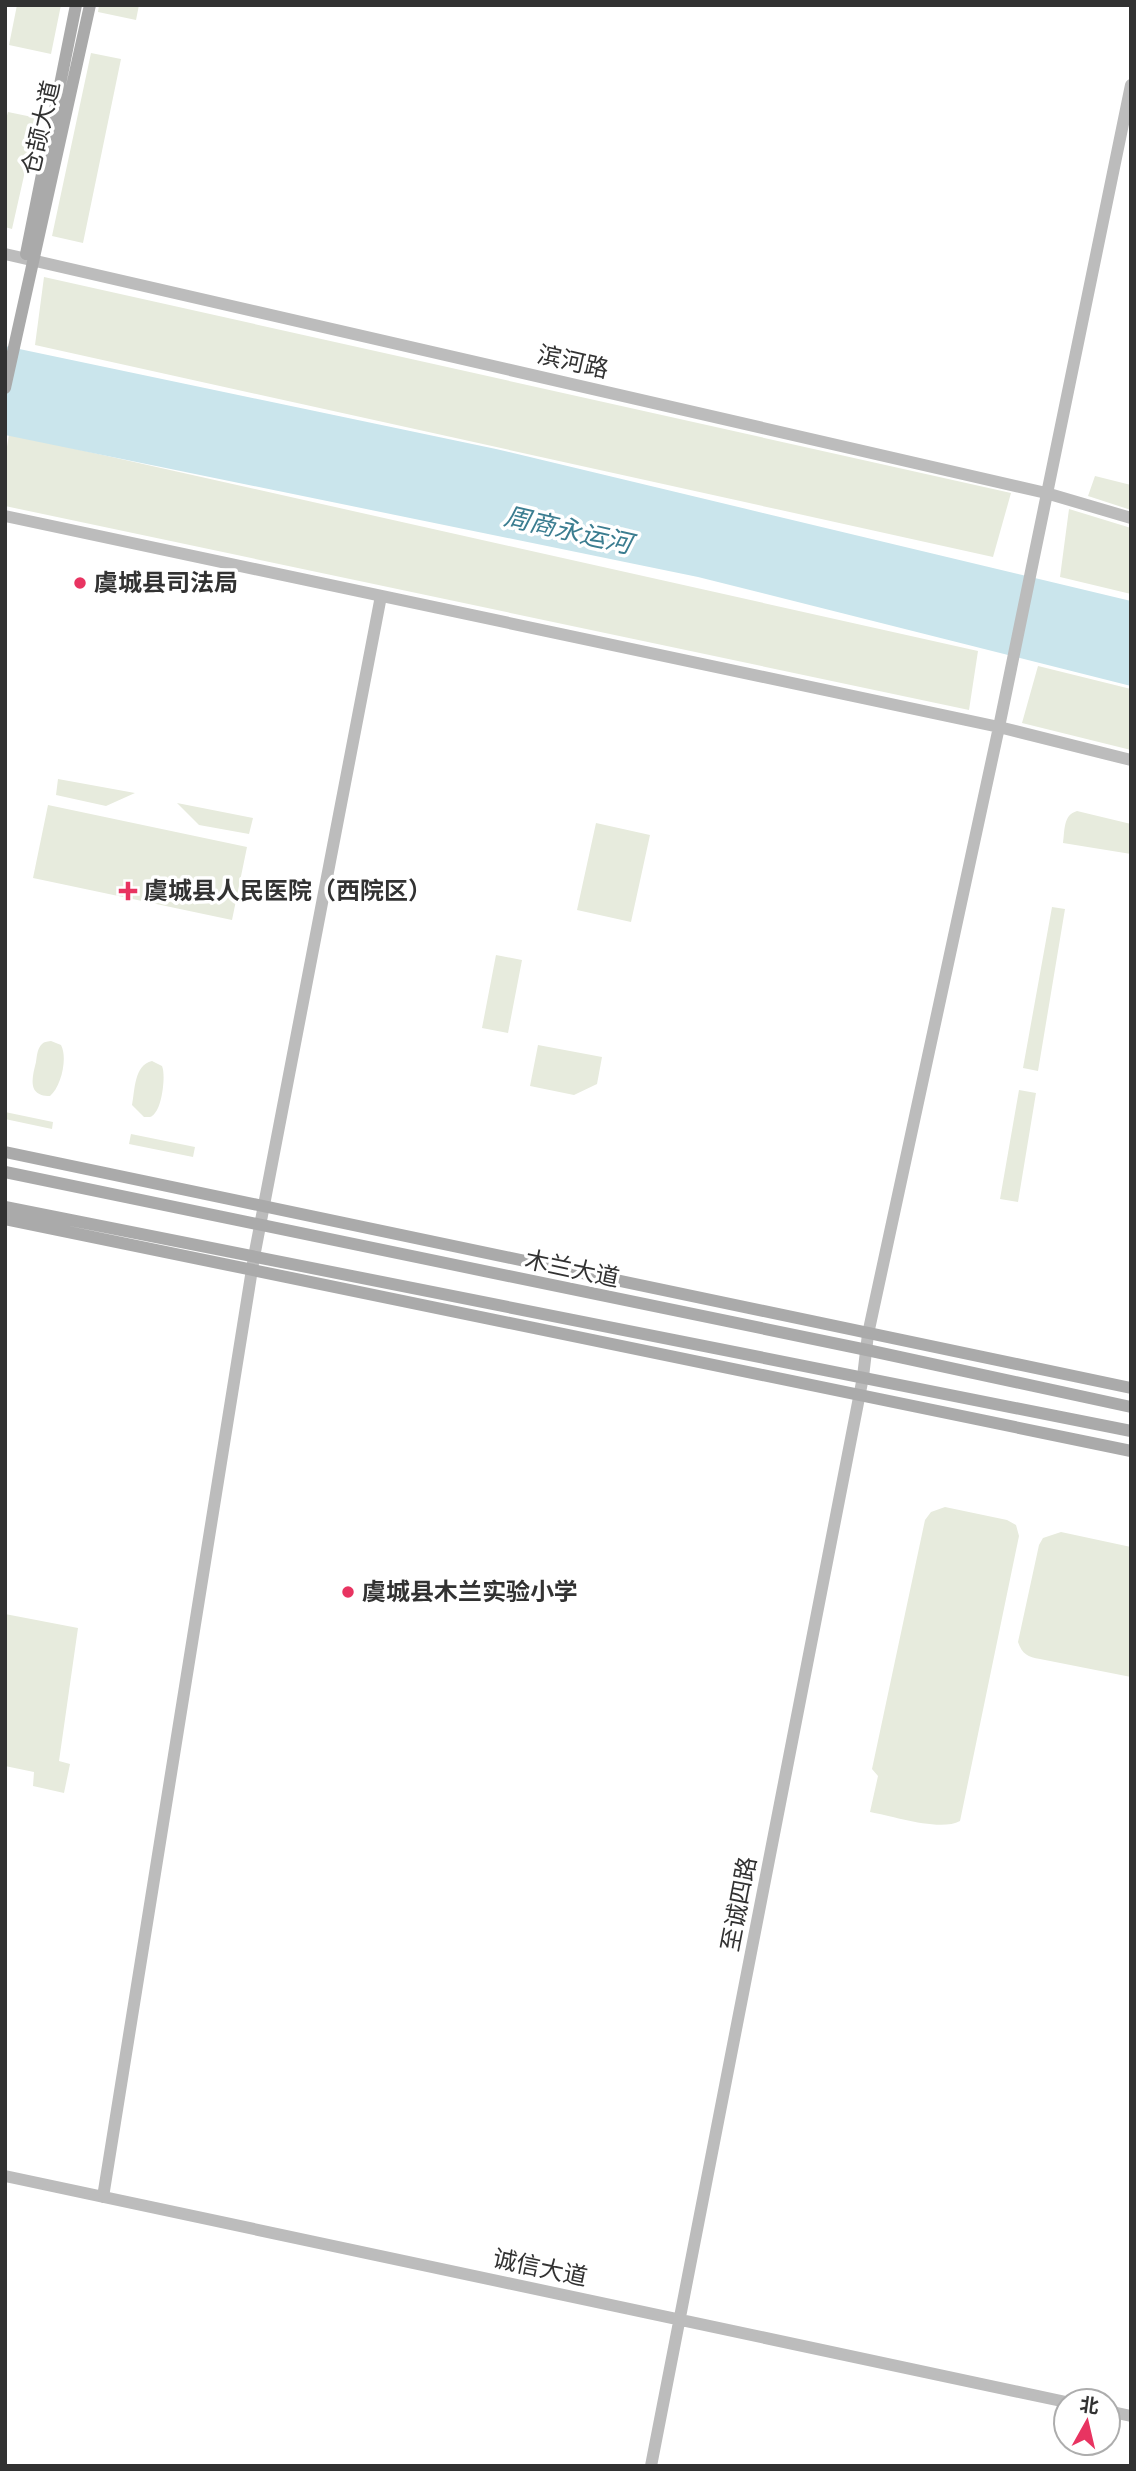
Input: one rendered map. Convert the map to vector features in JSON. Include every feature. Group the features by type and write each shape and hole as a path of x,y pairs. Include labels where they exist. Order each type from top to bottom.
{"main road":[{"name":"仓颉大道","path":"29,260 76,5"},
{"name":"仓颉大道","path":"12,340 90,5"},
{"path":"5,357 12,340"},
{"path":"5,388 12,340"},
{"path":"5,1152 1131,1388"},
{"name":"木兰大道","path":"5,1172 1131,1407"},
{"name":"木兰大道","path":"5,1207 253,1263 863,1377 1131,1431"},
{"path":"5,1219 253,1263 859,1396 1131,1451"}],"street":[{"name":"至诚四路","path":"651,2466 863,1377 869,1334 999,727 1131,85"},
{"name":"滨河路","path":"5,254 1046,493 1131,518"},
{"path":"5,516 999,727 1131,760"},
{"path":"103,2197 253,1263 381,596"},
{"name":"诚信大道","path":"5,2176 1052,2399"}],"shaded area":[{"path":"17,5 61,5 51,54 9,45"},
{"path":"99,5 139,5 136,20 98,12"},
{"path":"91,53 121,59 83,243 52,236"},
{"path":"8,112 37,118 12,229 5,227 5,123"},
{"path":"44,277 1011,493 993,557 35,345"},
{"path":"9,434 978,651 969,710 5,506 5,460"},
{"path":"1095,476 1131,485 1131,510 1088,496"},
{"path":"1069,509 1131,528 1131,594 1060,577"},
{"path":"1038,666 1131,689 1131,750 1022,723"},
{"path":"58,779 135,793 106,806 56,795"},
{"path":"177,803 253,818 249,834 199,825"},
{"path":"48,805 247,847 232,920 33,878"},
{"path":"1077,811 1131,824 1131,854 1063,843 1067,819"},
{"path":"596,823 650,835 631,922 577,910"},
{"path":"1052,907 1065,909 1038,1071 1023,1068"},
{"path":"496,955 522,960 508,1033 482,1028"},
{"path":"51,1041 61,1045 64,1057 60,1079 50,1096 38,1093 34,1089 33,1080 39,1049 44,1043"},
{"path":"538,1045 602,1057 597,1084 574,1095 530,1086"},
{"path":"152,1061 162,1066 163,1090 155,1113 144,1117 132,1105 139,1073 146,1063"},
{"path":"1019,1090 1036,1093 1018,1202 1000,1199"},
{"path":"5,1112 53,1122 52,1129 5,1119"},
{"path":"131,1134 195,1147 193,1157 129,1144"},
{"path":"945,1507 1007,1520 1016,1525 1019,1536 960,1821 941,1825 870,1812 878,1776 872,1769 925,1520 931,1512"},
{"path":"1061,1532 1131,1547 1131,1677 1032,1657 1024,1652 1018,1642 1039,1545 1043,1538"},
{"path":"5,1614 78,1628 59,1761 70,1764 64,1793 33,1786 34,1772 5,1766"}],"water":[{"name":"周商永运河","path":"5,346 496,449 1131,601 1131,686 698,577 5,435"}],"place":[{"name":"虞城县司法局","path":"80,583"},
{"name":"虞城县人民医院（西院区）","path":"128,891"},
{"name":"虞城县木兰实验小学","path":"348,1592"}]}
